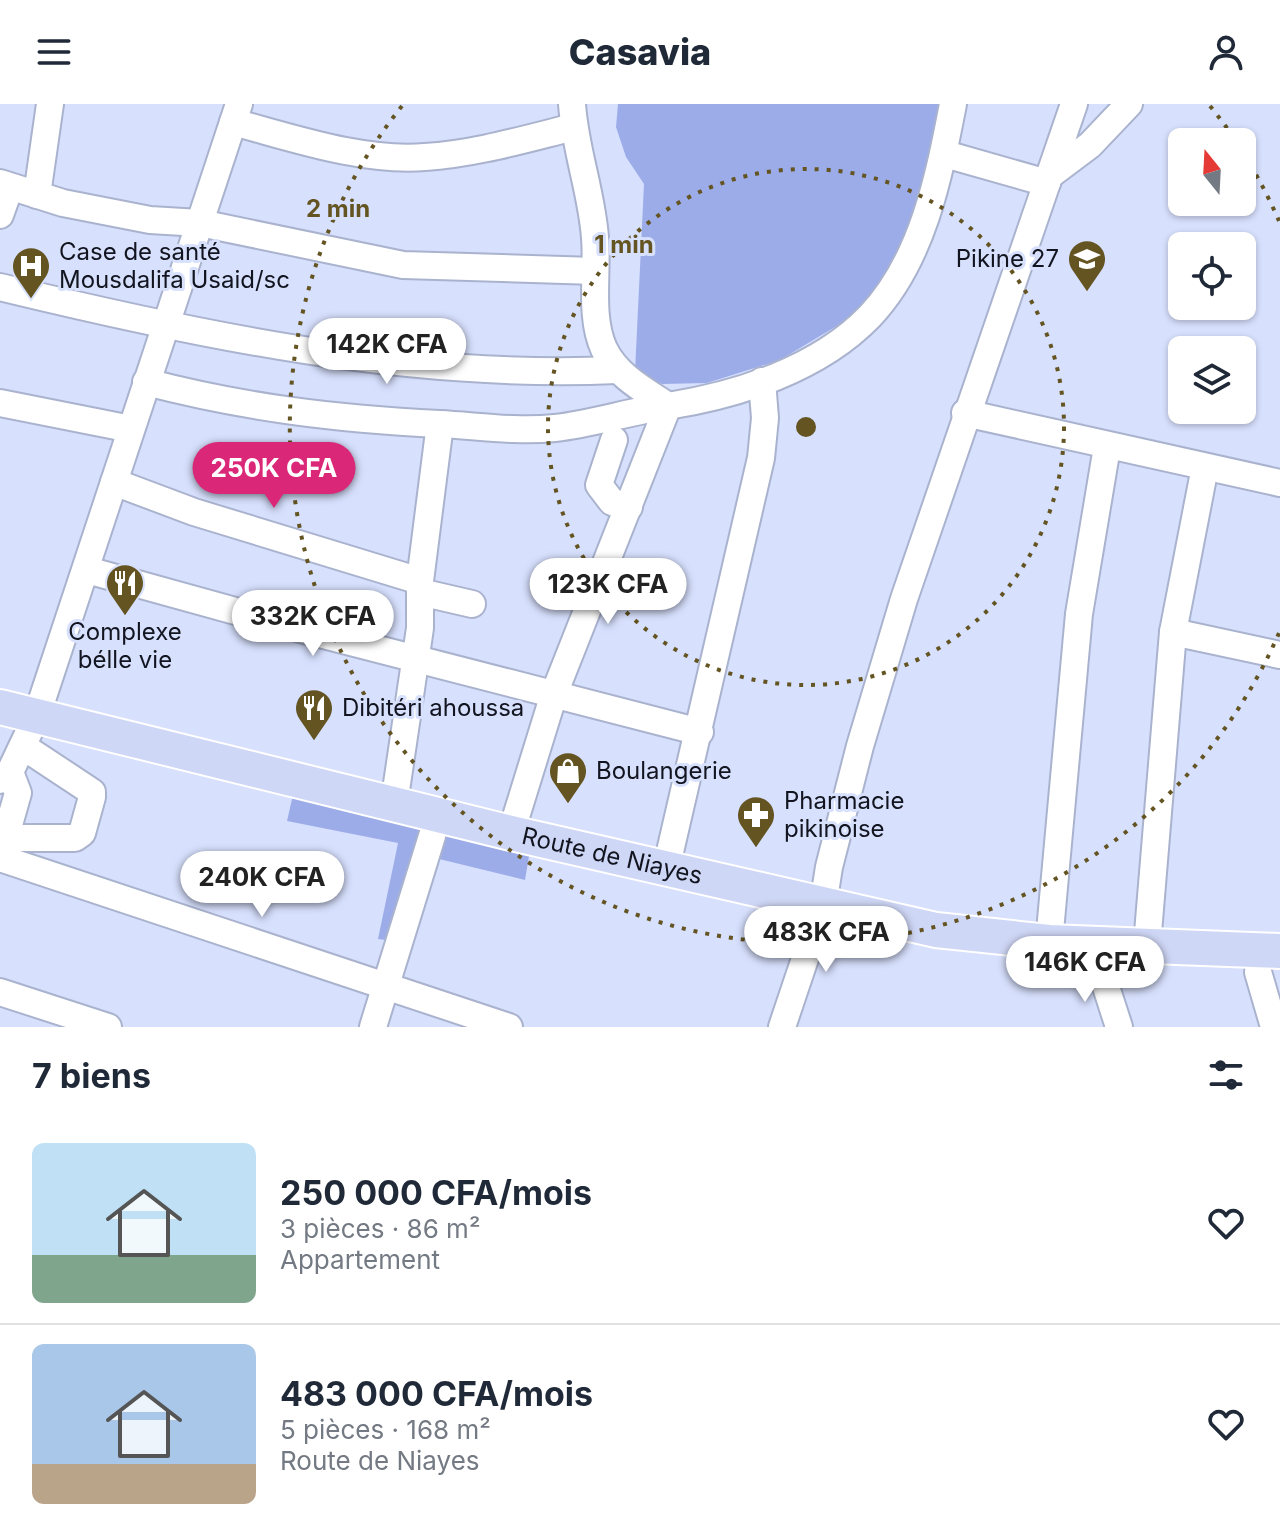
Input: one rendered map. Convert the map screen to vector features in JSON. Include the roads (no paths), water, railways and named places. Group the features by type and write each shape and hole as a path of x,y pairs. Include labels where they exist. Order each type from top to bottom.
{"main road":[{"name":"Route de Niayes","path":"0,707 15,748"},
{"name":"Route de Niayes","path":"15,748 394,804 666,869 965,954 1099,965 1270,961"},
{"name":"Route de Niayes","path":"15,748 820,914 1049,942 1147,945 1270,961"}],"street":[{"path":"37,195 50,104"},
{"path":"146,382 287,412 347,420 557,428 688,404 762,381 814,357 870,316 894,283 928,213 945,154 953,104"},
{"path":"782,1027 820,914 860,746 965,413 1074,104"},
{"path":"1049,179 1090,145 1129,104"},
{"path":"2,850 18,793 15,748 87,570 163,326 236,113 349,149 422,158 468,152 573,115 595,236 597,322 603,347 617,370 668,406"},
{"path":"945,154 1049,179"},
{"path":"0,215 5,185 150,220 200,223 403,265 595,271"},
{"path":"0,287 163,326 393,362 530,374 617,370"},
{"path":"666,869 761,458 765,418 762,381"},
{"path":"0,403 131,429"},
{"path":"511,833 554,694 668,406"},
{"path":"965,413 1280,483"},
{"path":"394,804 420,628 420,586 440,424"},
{"path":"614,440 599,485 612,502 629,507"},
{"path":"1049,942 1079,614 1107,447"},
{"path":"1147,945 1173,632 1205,467"},
{"path":"114,482 194,512 472,604"},
{"path":"87,570 258,618 700,732"},
{"path":"1173,632 1279,652"},
{"path":"2,850 75,838 82,833 92,797 92,792 15,748"},
{"path":"373,1027 432,836"},
{"path":"2,850 387,987 509,1027"},
{"path":"1270,961 1274,1027"},
{"path":"1099,965 1119,1027"},
{"path":"0,992 108,1027"}],"water":[{"path":"618,104 939,104 922,195 901,250 865,309 780,360 707,383 662,384 635,372 644,184 626,157 616,127"},
{"path":"298,773 533,832 525,880 435,858 402,942 378,939 398,843 287,821"}],"place":[{"name":"Pikine 27","path":"1087,293"},
{"name":"Case de santé Mousdalifa Usaid/sc","path":"31,300"},
{"name":"Complexe bélle vie","path":"125,617"},
{"name":"Dibitéri ahoussa","path":"314,742"},
{"name":"Boulangerie","path":"568,805"},
{"name":"Pharmacie pikinoise","path":"756,849"}]}
